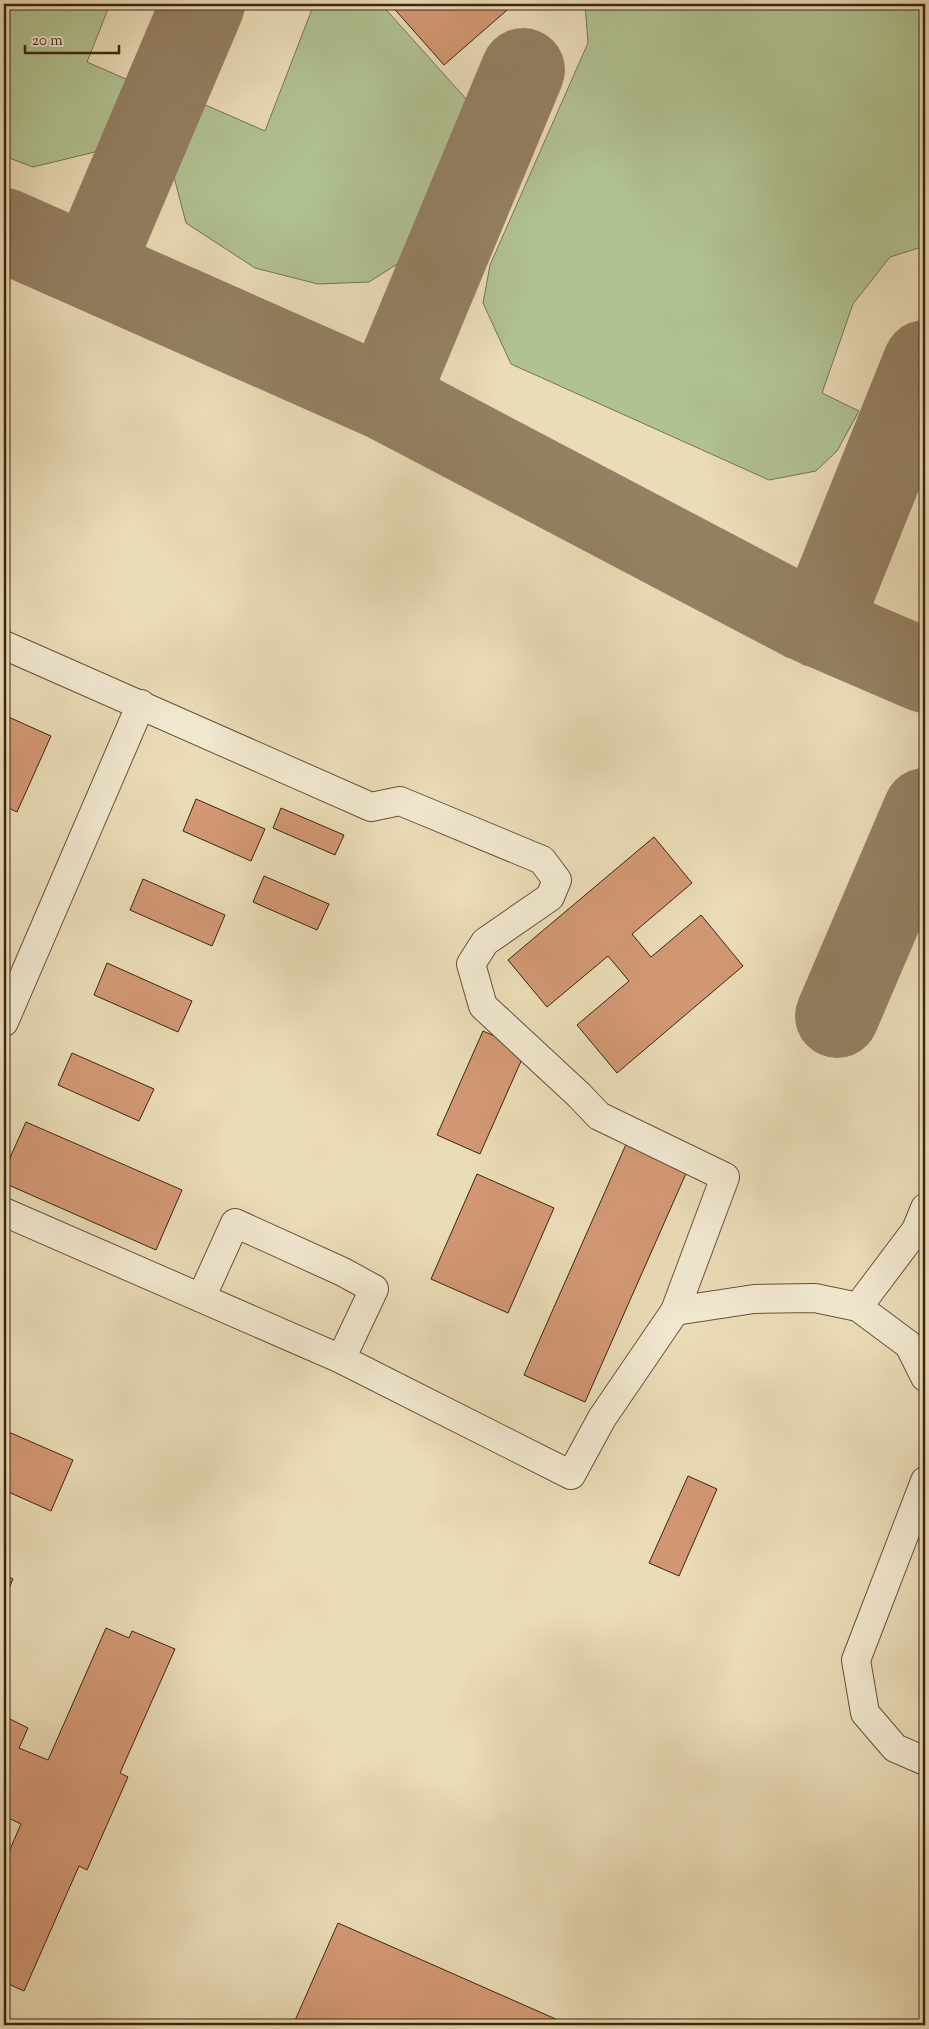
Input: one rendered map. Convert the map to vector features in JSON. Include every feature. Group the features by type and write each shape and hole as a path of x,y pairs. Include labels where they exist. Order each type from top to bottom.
{"lane":[{"path":"4,645 371,807 400,801 542,860 557,880 550,897 486,942 471,964 476,987 483,1006 599,1116 725,1177 675,1311 602,1418 571,1475 341,1359 4,1212"},
{"path":"4,1022 141,704"},
{"path":"858,1307 916,1230 925,1208"},
{"path":"201,1298 235,1223 343,1272 374,1289 341,1359"},
{"path":"675,1311 754,1300 815,1298 858,1307 909,1345 925,1377"},
{"path":"925,1481 856,1660 865,1713 894,1748 925,1761"}],"green space":[{"path":"4,4 110,4 87,62 135,83 99,151 33,167 4,156"},
{"path":"314,4 381,4 476,110 416,252 369,282 318,284 255,268 186,223 173,173 201,103 265,131"},
{"path":"585,4 925,4 925,246 890,257 853,304 822,393 859,411 837,451 816,471 769,480 511,364 483,303 490,265 588,43"}],"building":[{"path":"390,4 514,4 444,65"},
{"path":"4,715 51,736 17,812 4,806"},
{"path":"196,799 265,829 251,861 183,831"},
{"path":"281,808 344,835 335,855 273,828"},
{"path":"654,837 692,883 632,934 651,957 701,915 743,966 617,1073 577,1025 629,981 608,956 547,1007 508,960"},
{"path":"264,876 329,904 317,930 253,902"},
{"path":"143,879 225,915 212,946 130,910"},
{"path":"107,963 192,1001 178,1032 94,995"},
{"path":"483,1031 526,1050 480,1154 437,1135"},
{"path":"72,1053 154,1089 139,1121 58,1085"},
{"path":"26,1122 182,1190 156,1250 4,1183 4,1171"},
{"path":"627,1142 688,1169 585,1402 524,1375"},
{"path":"477,1174 554,1208 508,1313 431,1279"},
{"path":"4,1430 73,1460 51,1511 4,1490"},
{"path":"688,1476 717,1489 679,1576 649,1563"},
{"path":"4,1575 13,1579 4,1600"},
{"path":"106,1628 129,1638 132,1631 175,1649 120,1773 128,1777 87,1870 79,1866 24,1991 4,1982 4,1863 21,1824 4,1816 4,1716 28,1728 19,1748 48,1760"},
{"path":"338,1923 567,2024 567,2025 293,2025"}],"taxiway":[{"path":"91,268 203,4"},
{"path":"386,399 523,70"},
{"path":"4,230 386,399 804,619 925,671"},
{"path":"819,626 925,362"},
{"path":"837,1016 925,810"}]}
